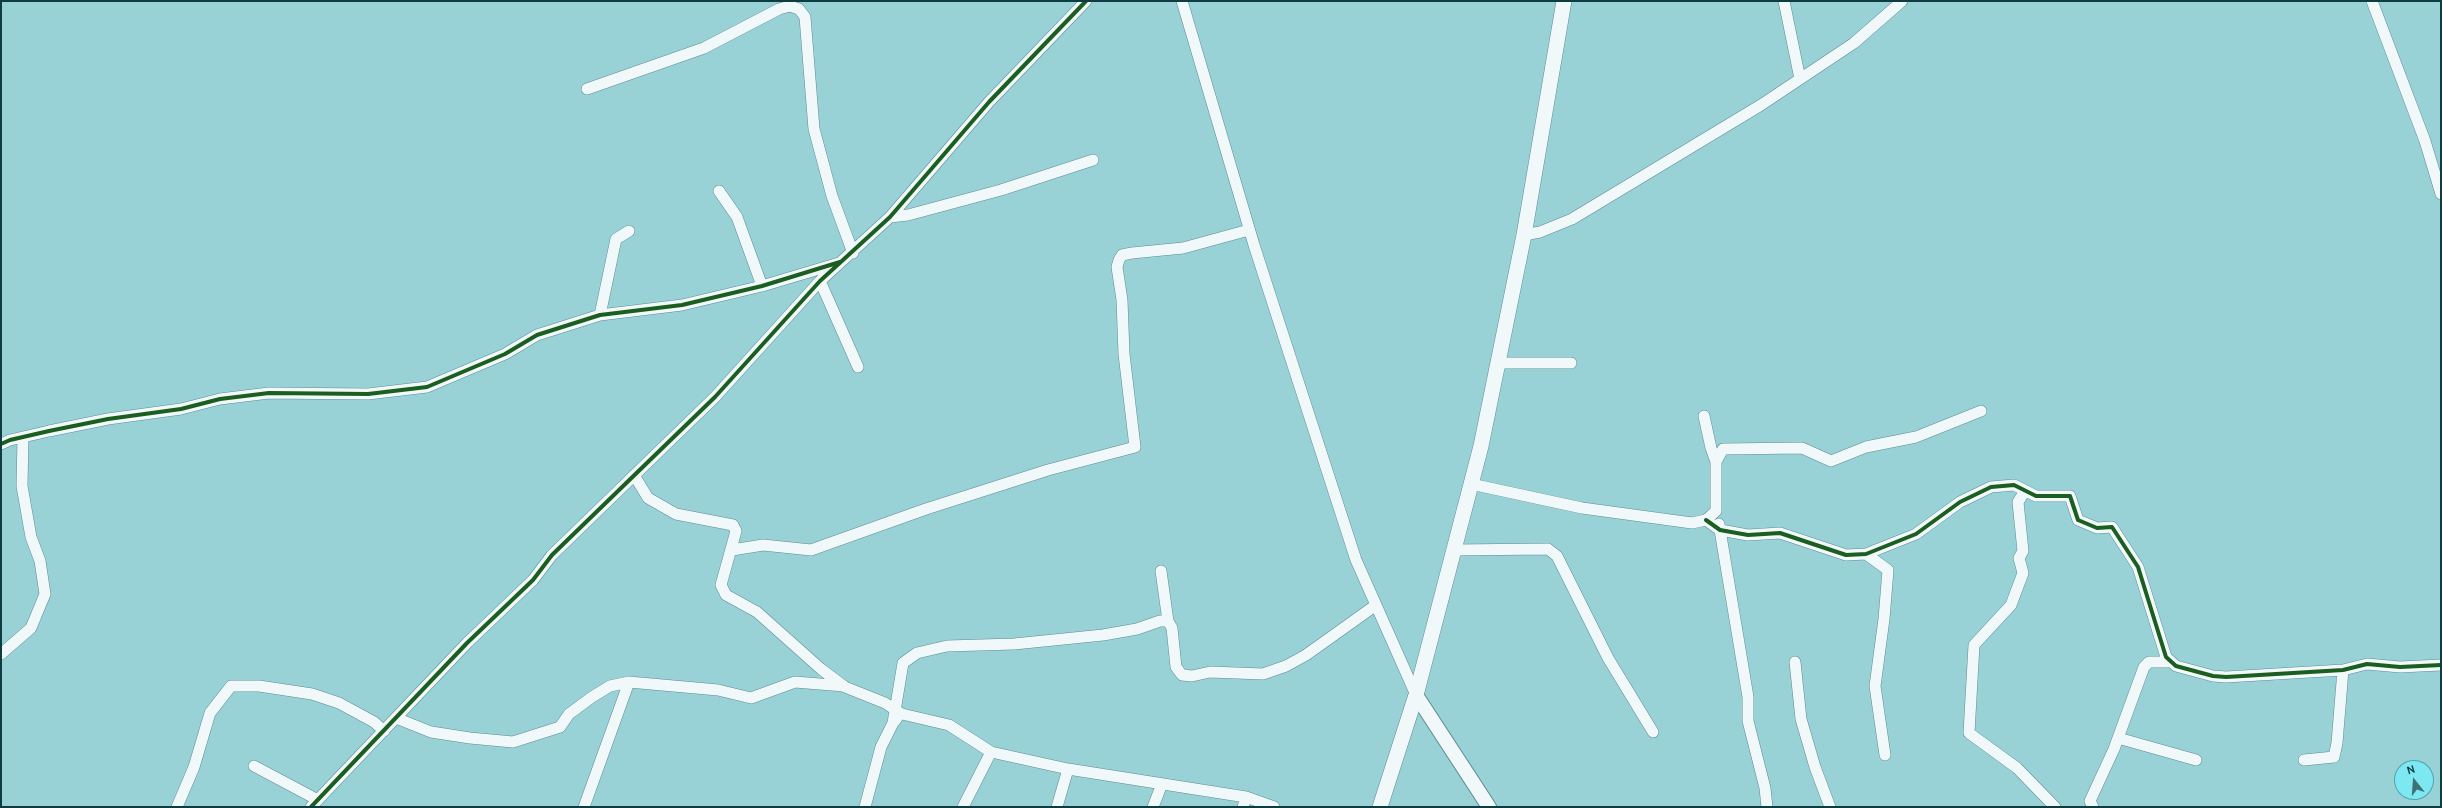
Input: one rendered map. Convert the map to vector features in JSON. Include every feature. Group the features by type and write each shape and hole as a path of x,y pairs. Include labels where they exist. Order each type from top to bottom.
{"main road":[{"path":"1380,807 1416,696 1471,484 1498,363 1524,234 1564,1"}],"street":[{"path":"254,766 315,803 467,643 533,580 552,555 715,397 820,282 890,217 989,102 1086,1"},
{"path":"1182,1 1249,230 1356,560 1416,696 1489,807"},
{"path":"1784,1 1800,79"},
{"path":"1524,234 1540,232 1572,219 1761,105 1854,43 1902,1"},
{"path":"2372,1 2425,141 2441,194"},
{"path":"587,89 704,48 779,9 790,6 799,9 805,17 811,106 816,135 832,196 853,252"},
{"path":"890,217 908,215 1001,190 1093,160"},
{"path":"720,191 736,217 762,286"},
{"path":"732,550 763,546 811,550 1040,473 1135,447 1124,354 1122,300 1117,267 1119,260 1122,256 1132,253 1183,248 1249,230"},
{"path":"600,315 616,239 629,231"},
{"path":"1,444 23,437 108,419 181,409 220,399 269,393 368,394 428,387 505,354 537,335 600,315 682,306 762,286 842,262"},
{"path":"820,282 858,367"},
{"path":"1498,363 1571,364"},
{"path":"1716,462 1723,449 1764,447 1802,448 1831,461 1866,447 1916,437 1981,411"},
{"path":"1704,416 1710,448 1716,462 1716,511 1748,697 1748,721 1765,788 1767,807"},
{"path":"1,654 30,628 45,594 40,561 31,537 22,486 23,437"},
{"path":"634,475 648,498 676,514 733,524 736,531 732,550 721,585 726,594 757,612 822,669 845,686 898,712 949,725 991,752 1068,769 1162,784 1274,807"},
{"path":"1471,484 1582,508 1692,523 1706,520 1716,511"},
{"path":"1706,520 1720,530 1748,535 1780,533 1846,555 1866,554 1916,534 1960,502 1991,487 2014,485 2036,496 2070,496 2078,520 2097,528 2112,527 2138,567 2166,657 2176,666 2213,676 2226,677 2343,670 2367,664 2400,667 2441,665"},
{"path":"2025,491 2018,502 2023,551 2020,558 2023,573 2011,606 1974,646 1969,733 2017,768 2055,807"},
{"path":"1454,550 1548,549 1557,556 1608,658 1653,732"},
{"path":"1866,554 1888,570 1884,619 1875,686 1885,755"},
{"path":"1161,571 1168,621 1172,628 1176,667 1182,675 1192,676 1210,672 1263,674 1286,666 1306,655 1376,605"},
{"path":"865,807 881,747 898,712 903,663 918,653 947,646 1014,644 1137,630 1160,621 1168,621"},
{"path":"1795,662 1801,719 1815,767 1830,807"},
{"path":"2089,805 2118,738 2144,666 2149,662 2171,662"},
{"path":"2304,760 2334,757 2337,743 2343,670"},
{"path":"396,718 431,732 470,738 513,742 560,727 569,714 592,697 610,686 629,682 718,690 751,698 795,682 845,686"},
{"path":"584,807 629,682"},
{"path":"177,807 194,767 210,713 231,686 260,686 312,694 339,703 374,722 384,731"},
{"path":"2118,738 2196,760"},
{"path":"963,807 991,752"},
{"path":"1057,807 1068,769"},
{"path":"1153,807 1162,784"}],"cycle path":[{"path":"311,807 467,643 533,580 552,555 715,397 820,281 890,217 989,102 1086,1"},
{"path":"1,444 10,440 49,431 108,419 181,409 220,399 269,393 368,394 427,387 505,354 537,335 600,315 682,305 762,286 840,262"},
{"path":"1706,520 1720,530 1748,535 1780,533 1846,555 1866,554 1916,534 1960,502 1991,487 2014,485 2036,496 2070,496 2078,520 2097,528 2112,527 2138,567 2166,657 2176,666 2213,676 2226,677 2343,670 2367,664 2400,667 2441,665"}]}
